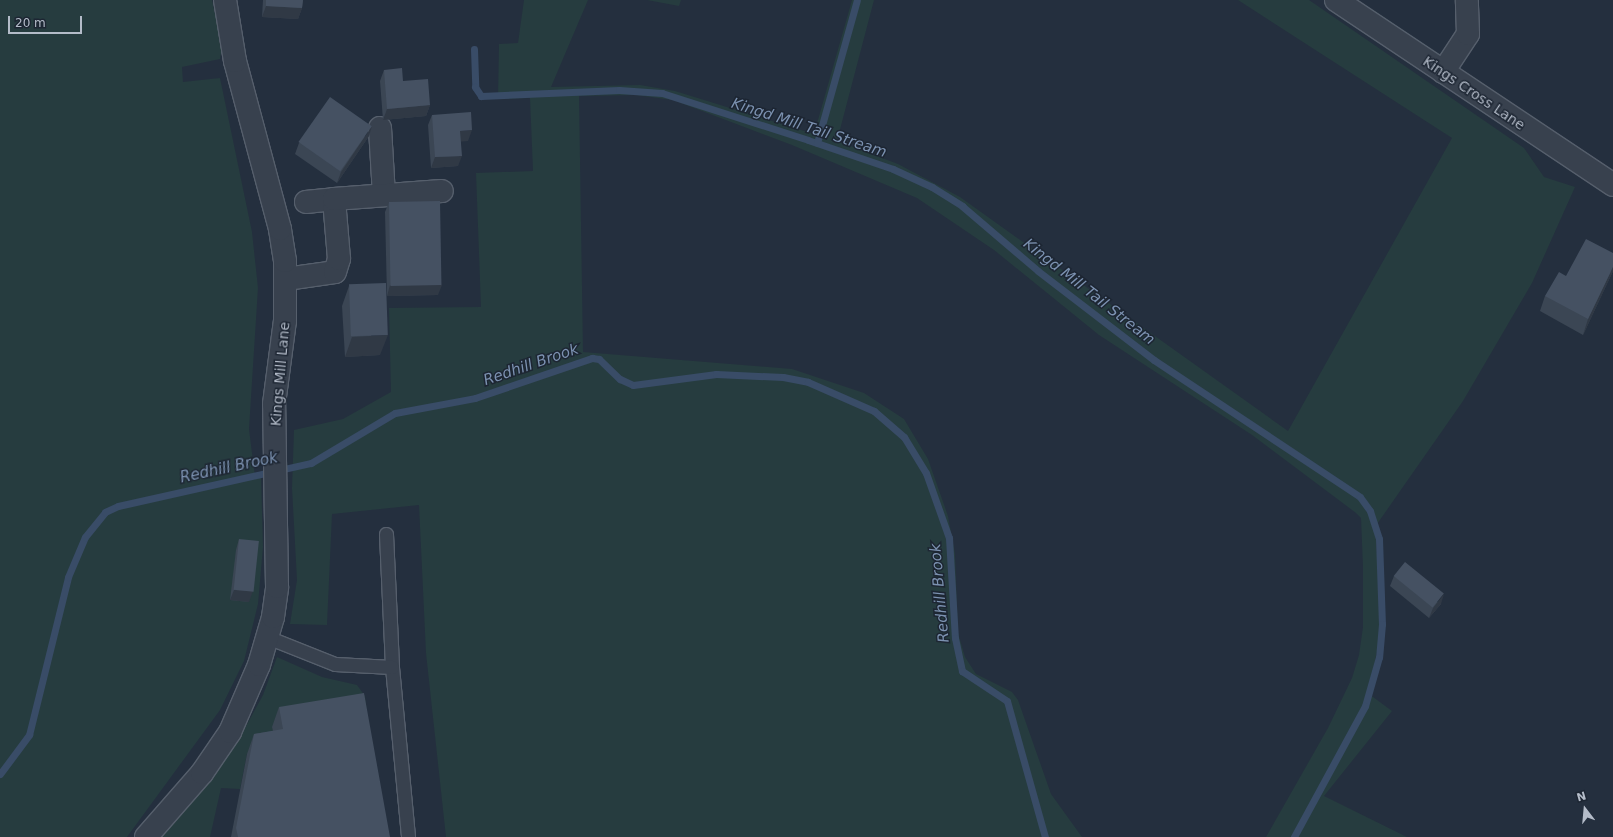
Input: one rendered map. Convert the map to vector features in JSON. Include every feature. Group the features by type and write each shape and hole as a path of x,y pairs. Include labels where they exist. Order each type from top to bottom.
{"street":[{"name":"Kings Mill Lane","path":"146,837 202,773 230,732 268,637 277,587 274,404 284,334 286,279 280,230 235,61 225,0"},
{"name":"Kings Cross Lane","path":"1336,0 1613,185"},
{"path":"1443,72 1468,34 1467,0"},
{"path":"380,128 384,195"},
{"path":"306,202 442,191"},
{"path":"286,279 335,272 339,259 334,199"}],"lane":[{"path":"386,534 392,666 408,837"},
{"path":"268,637 335,664 392,666"}],"green space":[{"path":"0,0 212,0 222,47 220,59 182,67 183,82 220,78 252,232 258,288 249,429 255,477 261,476 263,547 258,604 244,661 220,710 127,837 0,837"},
{"path":"524,0 588,0 551,87 640,85 675,91 814,134 852,0 874,0 837,141 898,164 960,197 1288,431 1452,138 1238,0 1309,0 1524,148 1544,177 1575,187 1532,283 1463,401 1375,527 1382,624 1369,694 1392,711 1324,796 1407,837 1266,837 1328,728 1352,678 1359,655 1363,627 1363,567 1361,518 1356,513 1252,435 1099,335 994,250 917,198 792,145 673,100 636,95 579,96 583,352 792,369 864,393 904,419 928,459 948,516 955,554 958,633 965,657 976,674 1012,692 1018,700 1051,794 1082,837 446,837 426,653 419,505 332,514 327,625 290,624 297,580 292,488 294,430 343,419 391,392 389,308 481,307 476,173 533,171 530,98 498,99 499,44 518,43"},
{"path":"647,0 681,0 679,6"},
{"path":"277,657 322,677 357,685 365,696 367,713 247,754 240,789 221,788 210,837 159,837 245,728 263,695"}],"building":[{"path":"266,0 303,0 302,8 266,6"},
{"path":"402,68 403,81 428,79 430,105 387,109 384,70"},
{"path":"330,97 372,126 340,171 298,142"},
{"path":"471,112 472,130 460,131 462,156 435,157 432,115"},
{"path":"440,201 441,285 390,286 389,202"},
{"path":"1586,239 1613,253 1613,267 1588,319 1545,296 1559,272 1566,276"},
{"path":"386,283 388,335 351,336 349,284"},
{"path":"239,539 259,541 254,592 234,590"},
{"path":"1405,562 1444,593 1433,607 1394,576"},
{"path":"364,693 390,837 238,837 236,828 254,734 283,729 279,707"}],"waterway":[{"path":"817,143 857,0"},
{"name":"Kingd Mill Tail Stream","path":"474,49 475,87 481,96 619,90 662,93 893,169 932,187 962,206 1038,271 1154,360 1360,497 1370,511 1379,539 1382,624 1379,657 1365,706 1294,837"},
{"name":"Redhill Brook","path":"0,774 29,735 68,577 85,537 105,512 118,506 311,463 395,413 475,398 592,358 599,359 620,379 633,385 716,374 783,377 808,382 874,411 904,437 926,473 949,538 955,638 962,671 1007,701 1045,837"}]}
